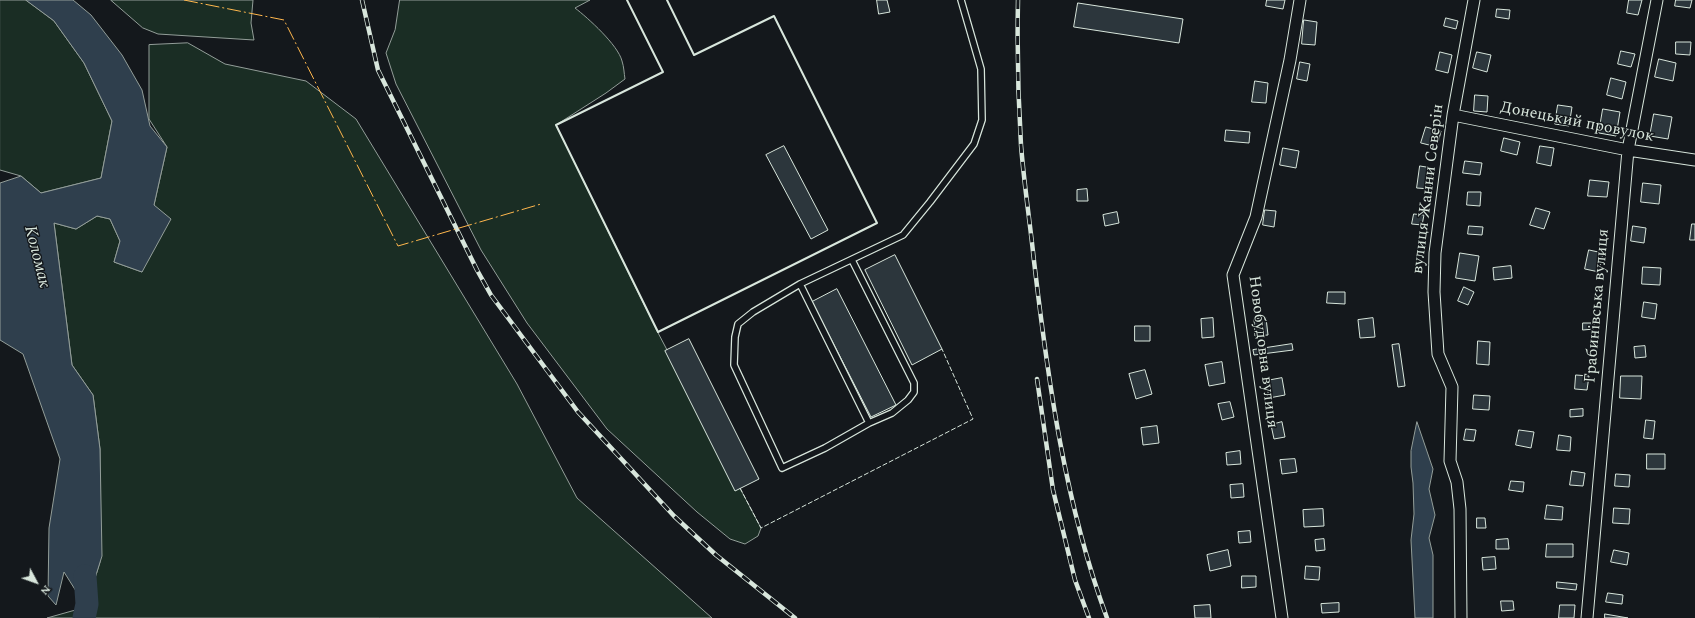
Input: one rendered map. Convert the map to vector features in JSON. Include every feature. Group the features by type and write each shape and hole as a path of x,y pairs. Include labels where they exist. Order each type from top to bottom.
{"street":[{"name":"Новобудовна вулиця","path":"1282,618 1234,275 1256,217 1290,60 1300,0"},
{"name":"вулиця Жанни Северін","path":"1461,618 1460,509 1457,482 1450,461 1452,387 1438,354 1434,292 1435,253 1453,115 1474,0"},
{"name":"Грабинівська вулиця","path":"1587,618 1628,150 1657,0"},
{"name":"Донецький провулок","path":"1453,115 1628,150 1695,160"}],"lane":[{"path":"852,260 914,383 914,392 908,400 892,413 869,423 825,448 782,468 734,365 735,337 738,324 753,312 800,284 902,235 930,202 974,144 982,120 981,69 962,0"},
{"path":"800,284 869,423"}],"green space":[{"path":"0,0 26,0 54,21 84,63 112,121 101,178 41,193 21,176 0,170"},
{"path":"111,0 253,0 251,23 254,40 158,34 143,28"},
{"path":"400,0 590,0 575,8 595,25 615,47 622,61 625,79 556,125 656,329 761,528 758,536 745,544 730,539 697,512 607,429 527,323 481,250 396,84 386,53 395,30"},
{"path":"188,43 225,64 306,81 356,119 517,384 577,498 712,618 47,618 86,607 100,562 100,449 93,395 72,365 54,223 76,229 97,216 110,219 120,241 114,262 142,272 154,205 167,147 149,119 149,45"}],"water":[{"name":"Коломак","path":"26,0 73,0 91,15 122,55 142,90 150,126 167,147 154,205 171,219 142,272 114,262 120,241 110,219 97,216 76,229 54,223 72,365 93,395 100,449 102,556 86,607 64,572 56,605 48,596 49,528 60,459 23,354 0,340 0,183 21,176 41,193 101,178 112,121 84,63 54,21"},
{"path":"1417,422 1433,469 1429,489 1435,515 1429,538 1433,555 1433,618 1415,618 1411,540 1414,514 1411,451"}],"building":[{"path":"877,0 887,0 890,12 879,14"},
{"path":"1267,0 1285,0 1283,9 1266,6"},
{"path":"1629,0 1642,0 1638,15 1627,13"},
{"path":"1676,0 1692,0 1690,8 1675,6"},
{"path":"1078,3 1183,19 1179,43 1074,27"},
{"path":"1497,9 1510,10 1509,19 1496,17"},
{"path":"1446,18 1458,21 1456,29 1444,26"},
{"path":"1304,20 1317,22 1315,45 1302,44"},
{"path":"1676,42 1691,42 1690,55 1676,54"},
{"path":"1621,51 1635,54 1631,67 1618,64"},
{"path":"1440,52 1452,55 1448,73 1436,70"},
{"path":"1477,52 1491,55 1487,72 1473,68"},
{"path":"1659,59 1676,63 1673,81 1655,77"},
{"path":"1300,62 1310,64 1307,81 1297,79"},
{"path":"1611,78 1626,82 1622,99 1607,95"},
{"path":"1255,81 1268,83 1266,103 1252,102"},
{"path":"1475,95 1488,96 1487,112 1474,111"},
{"path":"1558,105 1572,107 1569,126 1555,124"},
{"path":"1603,109 1620,112 1616,136 1599,133"},
{"path":"1654,114 1672,117 1668,139 1650,136"},
{"path":"1426,127 1441,131 1437,147 1421,143"},
{"path":"1226,130 1250,132 1249,143 1225,141"},
{"path":"1504,138 1520,142 1517,155 1501,151"},
{"path":"784,146 828,230 811,239 766,155"},
{"path":"1540,146 1554,148 1551,166 1537,163"},
{"path":"1283,148 1299,151 1296,168 1280,165"},
{"path":"1465,161 1482,163 1480,175 1463,173"},
{"path":"1420,166 1432,168 1430,189 1417,188"},
{"path":"1590,180 1609,182 1607,197 1588,196"},
{"path":"1643,183 1661,185 1659,204 1641,202"},
{"path":"1087,189 1088,201 1077,201 1077,190"},
{"path":"1468,192 1481,192 1480,206 1467,205"},
{"path":"1536,208 1550,212 1544,229 1530,225"},
{"path":"1265,210 1276,211 1274,227 1263,225"},
{"path":"1117,212 1119,223 1105,226 1103,215"},
{"path":"1414,214 1424,215 1422,225 1412,224"},
{"path":"1692,224 1695,224 1695,240 1690,240"},
{"path":"1469,226 1483,227 1482,235 1468,234"},
{"path":"1633,226 1646,228 1644,243 1631,241"},
{"path":"1589,250 1603,253 1599,272 1585,269"},
{"path":"1460,253 1479,256 1475,281 1456,278"},
{"path":"895,255 942,349 912,365 865,270"},
{"path":"1511,266 1512,278 1494,280 1493,268"},
{"path":"1643,267 1661,268 1660,285 1642,284"},
{"path":"1464,287 1474,292 1468,305 1458,301"},
{"path":"837,289 896,405 871,417 812,302"},
{"path":"1328,292 1345,292 1345,304 1327,303"},
{"path":"1644,302 1657,304 1655,319 1642,317"},
{"path":"1213,318 1214,337 1202,338 1201,319"},
{"path":"1266,318 1268,335 1255,336 1254,319"},
{"path":"1373,318 1375,337 1360,338 1358,320"},
{"path":"1583,323 1594,323 1594,329 1583,330"},
{"path":"1135,326 1150,326 1150,341 1135,341"},
{"path":"689,339 759,479 735,491 665,351"},
{"path":"1478,341 1490,342 1489,365 1477,364"},
{"path":"1292,344 1293,350 1254,355 1253,350"},
{"path":"1399,344 1405,386 1398,387 1392,345"},
{"path":"1645,346 1646,357 1635,358 1634,347"},
{"path":"1222,362 1225,383 1209,386 1205,365"},
{"path":"1145,370 1152,394 1136,399 1129,374"},
{"path":"1576,375 1589,376 1587,390 1575,389"},
{"path":"1621,376 1642,376 1641,399 1620,398"},
{"path":"1282,378 1285,395 1269,398 1266,381"},
{"path":"1474,395 1490,396 1489,410 1473,409"},
{"path":"1230,402 1234,417 1222,420 1218,404"},
{"path":"1583,409 1583,416 1570,417 1570,410"},
{"path":"1646,420 1655,421 1653,439 1644,438"},
{"path":"1282,422 1285,437 1274,439 1271,425"},
{"path":"1157,426 1159,443 1143,445 1141,428"},
{"path":"1466,429 1476,430 1474,441 1464,440"},
{"path":"1519,430 1534,432 1531,448 1516,445"},
{"path":"1559,435 1571,437 1570,451 1557,450"},
{"path":"1240,451 1241,464 1227,465 1226,453"},
{"path":"1647,454 1665,454 1665,469 1647,469"},
{"path":"1295,459 1297,472 1282,474 1280,460"},
{"path":"1572,471 1585,473 1583,486 1570,485"},
{"path":"1616,474 1630,475 1629,487 1615,486"},
{"path":"1511,481 1524,482 1523,492 1509,490"},
{"path":"1243,484 1244,497 1231,498 1230,485"},
{"path":"1547,505 1563,507 1562,520 1545,519"},
{"path":"1614,508 1630,509 1629,524 1613,523"},
{"path":"1323,509 1324,526 1304,527 1303,510"},
{"path":"1477,518 1485,518 1486,528 1477,528"},
{"path":"1250,531 1251,542 1239,543 1238,532"},
{"path":"1324,539 1325,550 1316,551 1315,540"},
{"path":"1508,539 1509,549 1496,549 1496,540"},
{"path":"1547,544 1573,544 1573,557 1546,557"},
{"path":"1228,550 1231,566 1210,571 1207,555"},
{"path":"1614,550 1629,553 1627,565 1611,562"},
{"path":"1495,557 1496,569 1483,570 1482,558"},
{"path":"1306,566 1320,567 1319,580 1305,579"},
{"path":"1242,576 1256,576 1256,587 1242,588"},
{"path":"1557,582 1577,584 1576,590 1557,588"},
{"path":"1608,593 1623,595 1622,604 1606,602"},
{"path":"1501,601 1513,601 1514,610 1502,611"},
{"path":"1339,603 1339,612 1322,613 1321,604"},
{"path":"1210,605 1211,618 1195,618 1194,606"},
{"path":"1560,605 1575,605 1574,618 1559,618"},
{"path":"1605,614 1628,618 1605,618"}],"waterway":[{"name":"Коломак","path":"84,618 87,604 85,576"}],"railway":[{"path":"362,0 378,70 477,270 491,295 578,412 674,516 716,555 795,618"},
{"path":"1018,0 1018,72 1021,145 1045,351 1069,487 1092,575 1107,618"},
{"path":"1037,379 1053,490 1075,580 1089,618"}],"fence":[{"path":"740,488 761,528 973,419 942,349"}],"wall":[{"path":"627,0 663,72 556,125 658,332 877,223 774,16 694,55 667,0"}],"power":[{"path":"184,0 284,20 398,246 541,204"}]}
